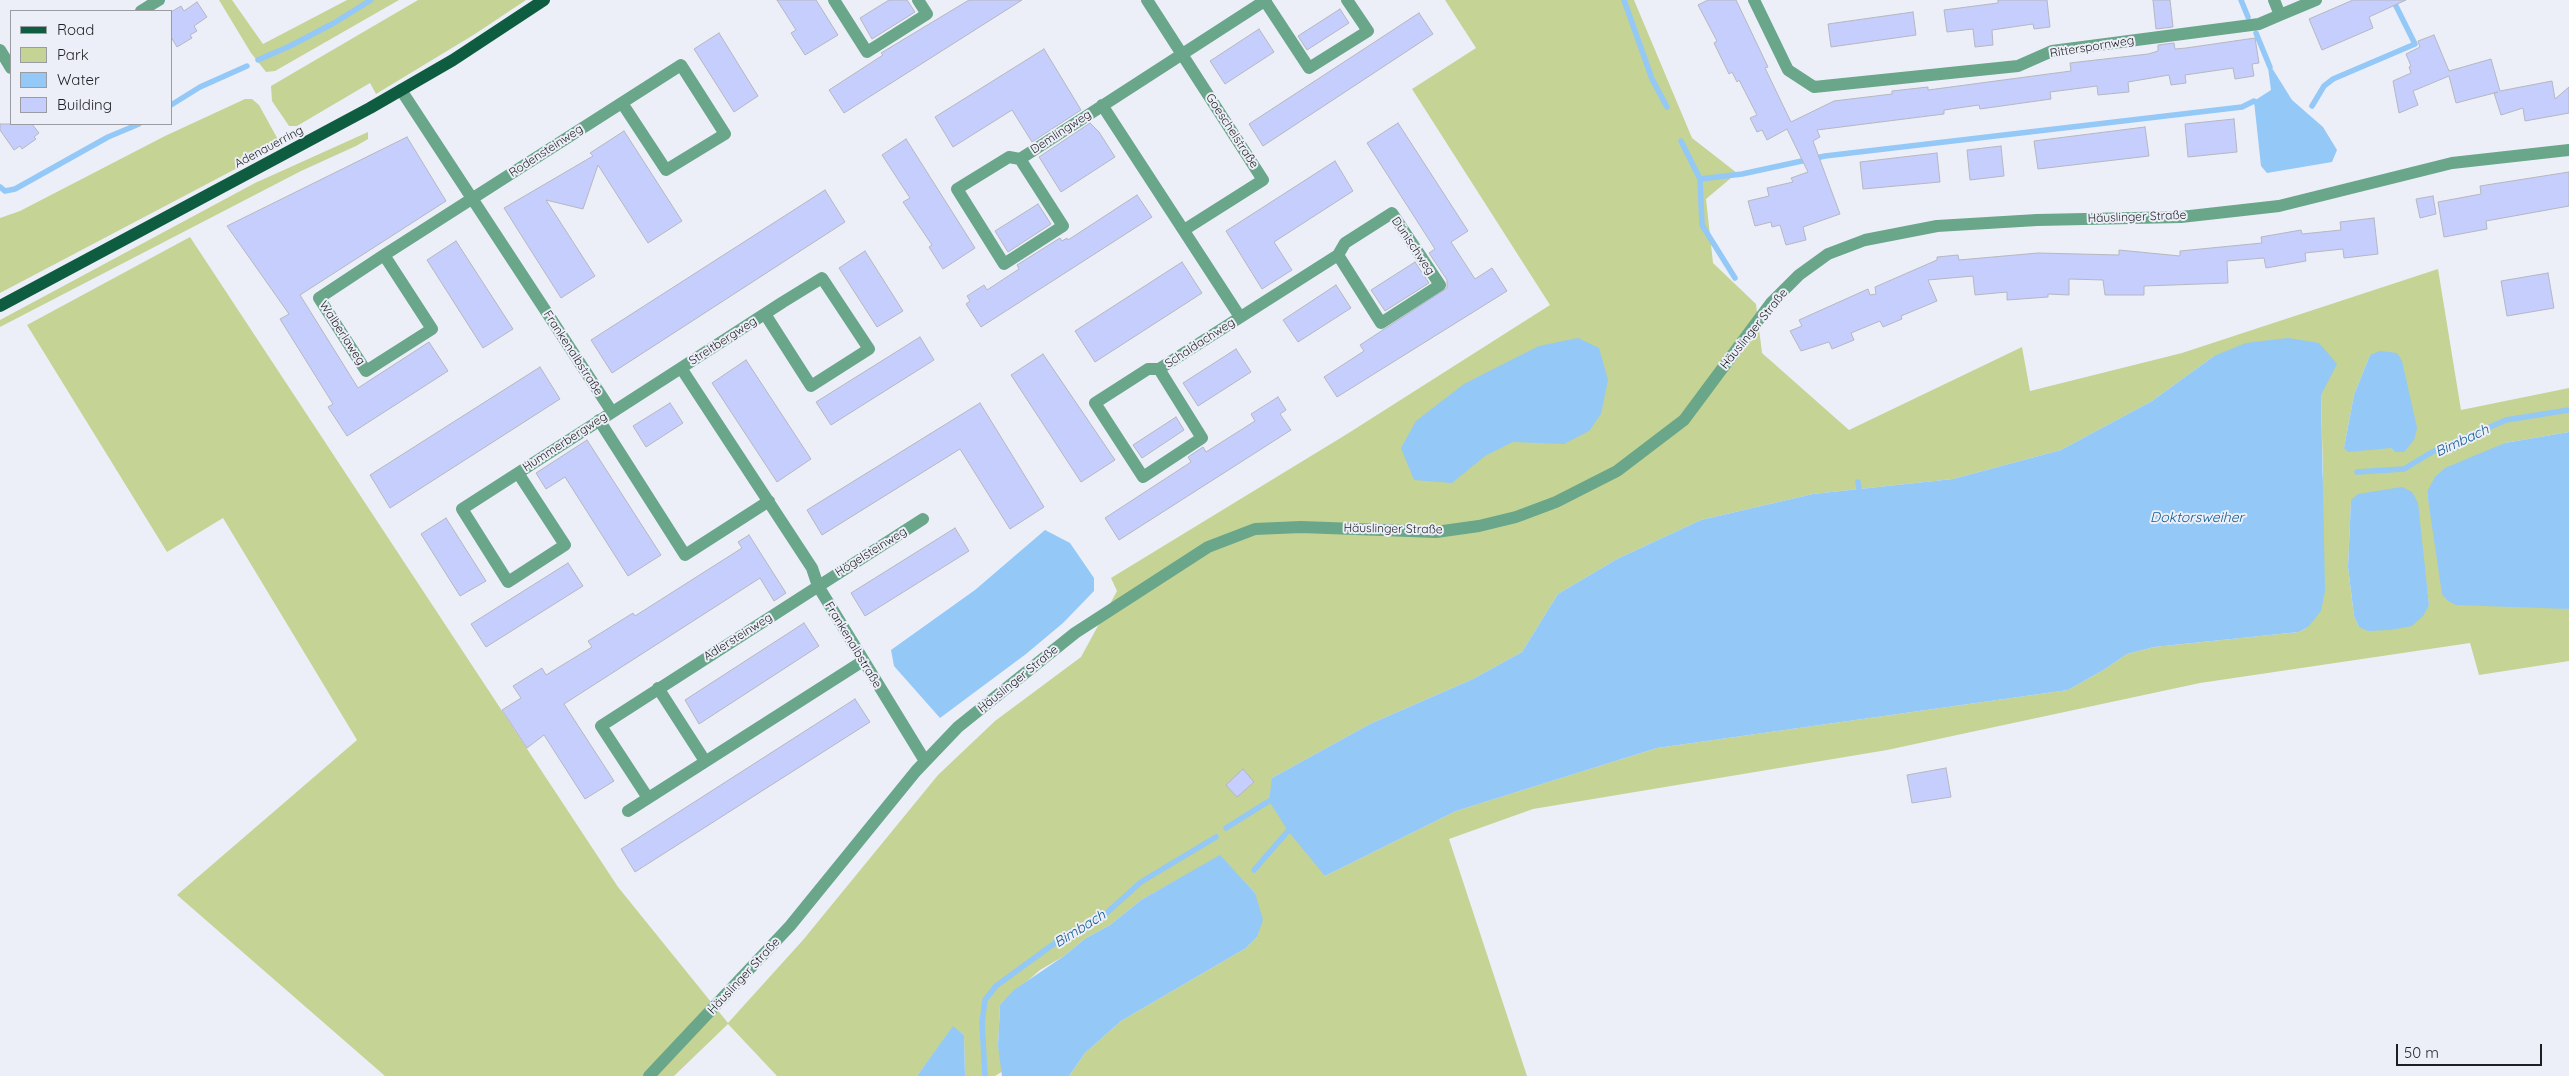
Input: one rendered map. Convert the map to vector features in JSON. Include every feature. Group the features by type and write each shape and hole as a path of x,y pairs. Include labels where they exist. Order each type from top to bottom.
{"main road":[{"name":"Adenauerring","path":"0,306 401,90 454,60 544,0"}],"street":[{"path":"143,10 158,0"},
{"path":"834,0 867,52 927,14 918,0"},
{"name":"Goeschelstraße","path":"1147,0 1263,180 1184,230"},
{"path":"1241,316 1102,105 1266,0 1309,68 1368,31 1347,0"},
{"name":"Ritterspornweg","path":"1754,0 1788,70 1814,87 2018,66 2052,51 2258,24 2316,0"},
{"path":"2274,0 2280,15"},
{"path":"0,50 10,66"},
{"name":"Rodensteinweg","path":"471,200 681,65 725,134 666,170 622,103"},
{"name":"Frankenalbstraße","path":"401,90 471,200 564,336 612,412"},
{"name":"Demlingweg","path":"1020,159 1063,226 1004,264 957,190 1009,156 1020,159 1102,105"},
{"name":"Häuslinger Straße","path":"649,1076 790,926 925,761 958,727 1075,633 1208,547 1255,529 1301,527 1436,532 1478,526 1516,517 1556,502 1617,471 1684,420 1771,303 1799,275 1828,254 1865,240 1937,226 2037,220 2181,217 2280,206 2452,162 2569,150"},
{"name":"Walberlaweg","path":"384,255 432,329 366,370 319,298 384,255 471,200"},
{"name":"Dünischweg","path":"1241,316 1338,255 1345,243 1392,213 1440,285 1381,323 1338,255"},
{"name":"Streitbergweg","path":"681,368 765,314 822,278 869,349 811,386 765,314"},
{"name":"Schaldachweg","path":"1159,370 1202,438 1143,477 1095,403 1148,369 1159,370 1241,316"},
{"path":"612,412 681,368"},
{"name":"Frankenalbstraße","path":"681,368 812,568 818,586 925,761"},
{"name":"Hummerbergweg","path":"518,472 565,544 508,582 462,509 518,472 612,412"},
{"path":"599,420 685,554 769,502"},
{"name":"Högelsteinweg","path":"818,586 923,519"},
{"name":"Adlersteinweg","path":"648,798 601,726 818,586"},
{"path":"628,812 863,661"},
{"path":"658,688 705,761"}],"green space":[{"path":"219,0 232,0 263,44 347,0 399,0 275,71 266,72 251,53"},
{"path":"418,0 526,0 475,34 376,94 370,83 297,126 289,126 272,101 271,86"},
{"path":"1445,0 1634,0 1692,138 1737,173 1706,199 1713,263 1756,304 1762,353 1849,430 2022,347 2030,391 2182,353 2438,269 2461,410 2569,388 2569,432 2505,443 2427,492 2436,543 2554,607 2569,609 2569,661 2479,675 2470,643 2200,683 1887,750 1533,809 1449,839 1527,1076 1069,1076 1085,1053 1121,1021 1246,948 1257,937 1255,893 1220,856 1141,900 1110,925 1086,938 1064,956 1040,970 1000,1005 998,1046 1003,1071 995,1076 965,1076 964,1035 953,1027 917,1076 777,1076 728,1024 674,1076 385,1076 177,895 357,740 223,518 167,552 27,325 190,237 618,887 728,1023 803,940 938,775 995,721 1081,657 1117,591 1111,578 1347,434 1550,305 1412,89 1476,48","holes":["2370,355 2395,452 2391,448 2344,448 2354,395","2214,356 2321,395 2323,473 2308,627 2299,632 2154,647 2127,654 2068,690 1657,748 1456,811 1325,876 1272,778 1370,724 1473,679 1522,652 1558,594 1617,559 1701,520 1813,494 1953,479 2061,450 2152,401","2351,500 2423,558 2429,605 2359,627 2354,616 2348,567"]},
{"path":"245,99 252,99 259,105 281,145 0,293 0,218 20,211 165,136"},
{"path":"368,132 368,139 356,146 301,171 0,327 0,320 255,183"}],"water":[{"path":"2267,60 2292,100 2323,127 2337,150 2332,162 2267,173 2261,166 2254,101 2271,90"},
{"path":"1578,338 1599,348 1608,380 1601,414 1589,431 1564,444 1513,442 1485,456 1452,483 1414,480 1401,448 1416,421 1464,384 1539,346"},
{"name":"Doktorsweiher","path":"2288,338 2319,343 2337,364 2321,395 2325,591 2321,611 2308,627 2299,632 2154,647 2127,654 2068,690 1657,748 1456,811 1325,876 1288,831 1269,801 1272,778 1370,724 1473,679 1522,652 1558,594 1617,559 1701,520 1813,494 1953,479 2061,450 2152,401 2214,356 2246,343"},
{"path":"2380,351 2397,353 2402,361 2417,428 2414,440 2404,452 2395,452 2391,448 2348,452 2344,448 2354,395 2370,355"},
{"path":"2569,432 2569,609 2456,605 2448,601 2442,594 2427,492 2435,477 2445,468 2505,443"},
{"path":"2402,487 2412,492 2418,503 2429,605 2423,616 2412,626 2368,631 2359,627 2354,616 2348,567 2351,500 2358,494"},
{"path":"1045,530 1070,543 1094,578 1094,591 1063,623 1026,654 940,718 894,666 891,650 975,590"},
{"path":"1220,855 1255,893 1263,920 1257,937 1246,948 1121,1021 1085,1053 1069,1076 1002,1076 998,1046 1000,1005 1014,990 1064,956 1086,938 1110,925 1141,900"},
{"path":"953,1026 964,1035 965,1076 917,1076"}],"building":[{"path":"777,0 816,0 838,35 805,55 791,33 796,30"},
{"path":"889,0 907,0 915,12 872,39 860,18"},
{"path":"969,0 1022,0 844,113 829,90 883,55 881,53"},
{"path":"1708,0 1736,0 1768,67 1765,68 1791,122 1834,101 1892,94 1892,91 1928,87 1928,90 2071,71 2070,63 2148,54 2158,51 2158,45 2174,43 2175,49 2255,38 2259,63 2252,64 2254,76 2235,79 2233,68 2185,75 2186,83 2171,85 2169,75 2128,82 2129,92 2098,95 2097,86 2050,92 2051,99 1980,109 1979,105 1944,110 1944,114 1817,130 1820,137 1813,141 1840,214 1803,227 1806,240 1786,245 1780,225 1772,227 1771,222 1755,226 1748,201 1769,196 1767,188 1793,182 1791,178 1808,172 1787,129 1767,140 1762,130 1757,132 1750,118 1757,115 1739,80 1737,82 1732,72 1729,74 1714,43 1717,41 1698,5"},
{"path":"1998,0 2047,0 2050,27 2034,29 2033,24 1992,30 1993,45 1975,47 1973,29 1947,32 1944,10 1998,3"},
{"path":"2153,0 2170,0 2173,27 2156,29"},
{"path":"2353,0 2406,0 2369,17 2373,28 2322,50 2309,19"},
{"path":"197,2 207,17 194,26 197,31 190,35 192,38 177,47 172,39 172,11 181,6 184,11"},
{"path":"1340,9 1349,23 1307,50 1298,36"},
{"path":"1913,12 1916,35 1831,47 1828,24"},
{"path":"1419,13 1433,34 1263,146 1249,124"},
{"path":"1259,29 1274,52 1225,84 1210,61"},
{"path":"719,33 758,96 734,112 694,49"},
{"path":"2434,35 2449,71 2491,59 2500,91 2552,81 2555,99 2569,87 2569,113 2525,121 2523,108 2501,115 2494,93 2456,103 2449,76 2413,91 2418,105 2399,113 2393,81 2411,73 2409,67 2411,66 2406,54 2420,47 2418,41"},
{"path":"1044,49 1081,110 1032,142 1012,110 953,147 935,117"},
{"path":"2234,119 2237,152 2188,157 2185,124"},
{"path":"1090,123 1099,132 1115,157 1061,192 1039,157"},
{"path":"1398,123 1468,231 1451,242 1475,279 1492,268 1507,291 1337,397 1324,377 1364,351 1360,345 1447,288 1447,280 1429,253 1435,249 1367,143"},
{"path":"0,124 33,125 39,133 34,137 36,139 22,149 20,146 14,150 0,130"},
{"path":"2145,127 2149,156 2038,169 2034,141"},
{"path":"624,131 682,221 648,243 598,165 583,209 546,200 595,276 561,298 504,208 593,156 590,153"},
{"path":"407,137 446,201 300,295 358,388 429,342 448,371 347,436 328,407 333,404 280,319 289,314 227,226"},
{"path":"906,139 975,248 943,269 929,247 932,245 903,202 910,198 882,155"},
{"path":"2001,146 2004,176 1970,180 1967,150"},
{"path":"1937,153 1940,182 1863,189 1860,162"},
{"path":"1335,161 1353,191 1274,242 1292,270 1262,289 1226,231"},
{"path":"2569,172 2569,206 2486,221 2487,229 2444,237 2438,202 2481,194 2480,186"},
{"path":"825,190 845,222 612,373 591,340"},
{"path":"1137,195 1152,217 981,327 966,304 970,301 967,296 984,285 987,290 1019,269 1017,265 1060,238 1062,241 1067,238 1068,240"},
{"path":"2433,196 2436,214 2420,218 2416,199"},
{"path":"1038,204 1051,224 1008,252 995,231"},
{"path":"2374,218 2378,254 2344,258 2343,249 2305,253 2306,261 2266,268 2264,258 2227,261 2228,283 2144,286 2144,295 2105,295 2103,280 2069,279 2069,295 2048,294 2048,297 2007,300 2007,292 1975,295 1973,276 1928,280 1937,301 1901,316 1902,319 1883,327 1880,321 1851,333 1854,340 1832,349 1829,342 1801,351 1790,331 1802,326 1799,320 1868,289 1870,295 1876,294 1875,287 1937,260 1937,257 1958,255 1959,260 2038,253 2119,255 2119,250 2180,256 2180,251 2262,243 2261,237 2301,230 2302,234 2341,230 2340,222"},
{"path":"456,241 513,329 483,348 427,260"},
{"path":"865,251 903,311 877,327 839,268"},
{"path":"1182,262 1202,293 1095,362 1075,331"},
{"path":"1415,262 1429,283 1385,311 1371,290"},
{"path":"2548,273 2554,308 2507,316 2501,281"},
{"path":"1336,285 1351,308 1298,342 1283,320"},
{"path":"920,337 934,360 831,425 816,402"},
{"path":"1236,349 1251,372 1198,406 1183,383"},
{"path":"1043,354 1115,460 1081,482 1011,375"},
{"path":"746,360 811,459 777,482 712,383"},
{"path":"540,367 560,399 390,508 370,475"},
{"path":"1278,397 1286,410 1280,414 1291,430 1119,540 1105,518 1191,462 1188,457 1203,447 1206,452 1255,421 1251,414"},
{"path":"670,403 683,423 646,447 633,426"},
{"path":"980,403 1044,507 1010,529 960,449 822,535 807,510"},
{"path":"1176,417 1184,430 1142,458 1133,445"},
{"path":"587,440 661,555 628,576 565,477 546,489 536,473"},
{"path":"446,518 486,581 460,596 421,534"},
{"path":"955,528 969,551 865,616 851,593"},
{"path":"749,535 786,593 774,601 760,578 564,704 614,781 585,799 544,735 527,748 502,710 521,698 513,686 542,668 546,675 592,647 588,641 633,613 635,616 742,548 738,542"},
{"path":"568,563 583,586 486,647 471,624"},
{"path":"804,623 819,646 699,724 685,700"},
{"path":"855,699 870,722 635,872 621,849"},
{"path":"1946,768 1951,797 1912,803 1907,775"},
{"path":"1243,769 1254,782 1237,797 1226,785"}],"waterway":[{"path":"258,60 334,23 371,0"},
{"path":"1624,0 1652,79 1667,107"},
{"path":"2241,0 2248,17"},
{"path":"2312,106 2324,86 2333,79 2415,44 2393,0"},
{"path":"2256,33 2270,67"},
{"path":"172,104 200,87 247,66"},
{"path":"1700,179 1742,174 1825,156 2242,107 2254,101 2260,105"},
{"path":"0,187 5,191 15,189 108,137 137,125"},
{"path":"1681,141 1700,179 1702,225 1735,278"},
{"name":"Bimbach","path":"2357,472 2404,469 2432,452 2506,420 2569,410"},
{"path":"1858,482 1859,489"},
{"name":"Bimbach","path":"1226,828 1269,801"},
{"path":"1254,870 1288,831"},
{"name":"Bimbach","path":"985,1076 982,1023 985,1000 996,986 1070,932 1101,918 1141,882 1216,837"}]}
